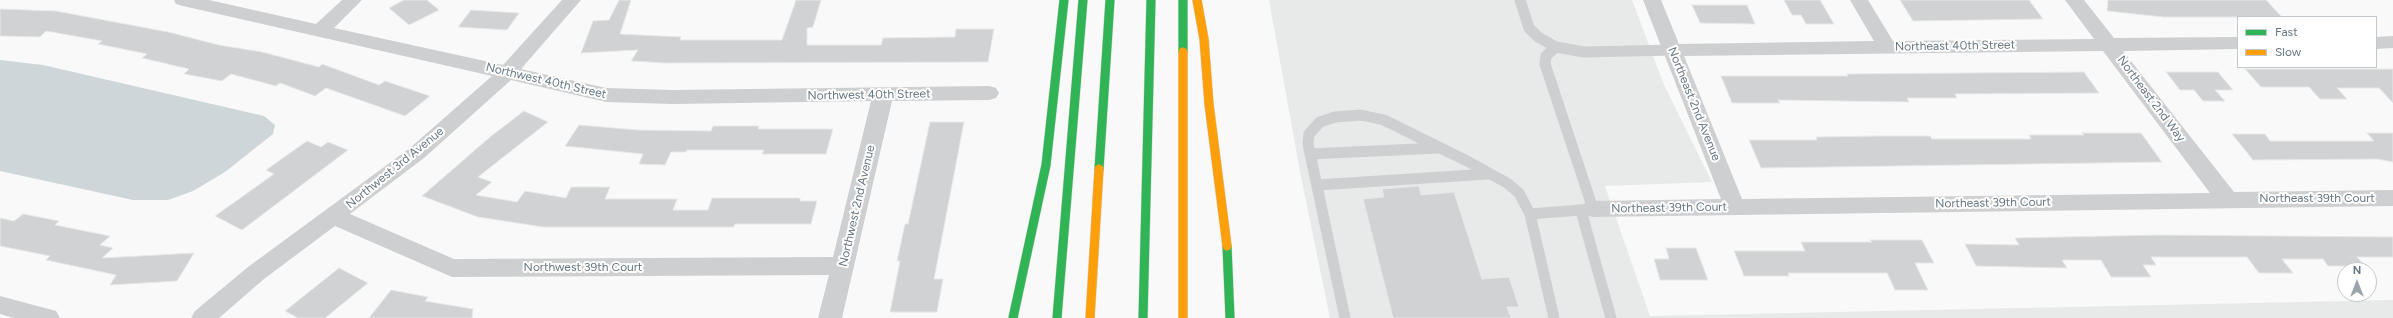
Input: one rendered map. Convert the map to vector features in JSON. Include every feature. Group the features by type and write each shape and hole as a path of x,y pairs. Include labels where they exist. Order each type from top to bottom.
{"highway":[{"path":"1013,318 1046,165 1064,0"},
{"path":"1056,318 1083,0"},
{"path":"1090,318 1110,0"},
{"path":"1143,318 1151,0"},
{"path":"1183,318 1184,0"},
{"path":"1196,0 1204,39 1209,104 1227,239 1230,318"}],"street":[{"name":"Northwest 40th Street","path":"183,0 606,95 672,97 989,93"},
{"path":"321,30 353,0"},
{"name":"Northwest 3rd Avenue","path":"203,318 256,273 417,153 507,73 572,0"},
{"name":"Northeast 2nd Avenue","path":"1652,0 1735,208"},
{"path":"1859,0 1887,47"},
{"name":"Northeast 2nd Way","path":"2074,0 2227,199"},
{"path":"2377,42 2393,42"},
{"name":"Northeast 40th Street","path":"1672,50 2237,43"},
{"name":"Northwest 2nd Avenue","path":"830,318 883,95"},
{"name":"Northeast 39th Court","path":"1587,210 2227,199 2393,198"},
{"name":"Northwest 39th Court","path":"334,216 452,268 842,266"},
{"path":"0,305 48,318"}],"lane":[{"path":"1520,0 1529,28 1538,37 1556,47 1584,52 1672,50"},
{"path":"1556,47 1546,56 1545,64 1587,210 1611,318"},
{"path":"1345,318 1316,185 1310,154 1309,134 1320,122 1335,117 1361,115 1384,120 1507,183 1519,193 1530,214 1554,318"},
{"path":"1310,154 1440,148"},
{"path":"1316,185 1488,174"},
{"path":"1530,214 1587,210"}],"shaded area":[{"path":"1269,0 1632,0 1664,85 1712,182 1605,186 1650,316 2337,301 2377,302 2377,300 2393,300 2393,318 1330,318 1301,177"},
{"path":"0,60 43,65 264,116 275,125 273,134 225,172 193,191 168,200 133,200 0,171"}],"building":[{"path":"404,0 427,0 439,10 409,25 389,8"},
{"path":"619,0 631,0 620,34 681,37 680,40 782,40 796,0 821,0 813,27 807,28 807,45 881,45 883,38 955,37 956,29 994,29 988,62 666,63 631,61 638,50 581,53 593,21 609,20"},
{"path":"1784,0 1820,0 1834,24 1806,24 1801,15 1792,15"},
{"path":"1900,0 2029,0 2043,19 1913,21"},
{"path":"2108,0 2266,0 2281,16 2163,17 2107,11"},
{"path":"1692,5 1747,5 1755,24 1700,23"},
{"path":"0,9 56,11 168,32 219,45 262,52 319,67 322,64 379,85 385,81 430,96 405,116 326,88 315,96 280,83 276,86 231,74 222,81 184,74 189,69 142,58 147,54 98,44 102,41 46,31 40,37 0,36"},
{"path":"471,10 519,13 507,30 458,27"},
{"path":"2245,69 2393,69 2393,103 2379,88 2337,88 2347,99 2320,99 2309,87 2261,87"},
{"path":"2084,72 2099,93 1955,94 1957,98 1907,98 1909,102 1778,100 1780,103 1732,103 1721,76 1848,76 1847,74"},
{"path":"2166,72 2218,72 2233,90 2215,90 2225,101 2203,101 2194,90 2180,90"},
{"path":"524,111 548,122 478,177 492,182 476,195 517,202 525,191 566,198 571,187 610,187 605,199 677,199 673,210 708,210 712,198 800,198 800,201 817,201 811,224 735,224 734,227 543,227 478,217 422,196 490,137"},
{"path":"930,122 964,122 934,279 943,279 937,312 890,312 900,261 897,261 905,224 908,224"},
{"path":"579,125 638,130 711,131 713,126 759,126 758,129 833,129 826,154 762,154 764,150 687,150 686,152 671,152 665,165 639,164 643,154 565,146"},
{"path":"2082,133 2141,133 2162,162 1761,168 1749,140 1817,140 1816,137 1878,136 1930,136 1932,139 2031,139 2029,135 2084,135"},
{"path":"2367,133 2393,133 2393,162 2377,159 2253,160 2232,134 2265,134 2270,141 2374,141"},
{"path":"307,141 321,147 328,142 348,150 242,230 215,216 274,174 266,170"},
{"path":"1419,186 1421,195 1454,192 1482,279 1509,277 1519,307 1507,307 1511,318 1393,318 1363,199 1384,197 1382,189"},
{"path":"23,214 59,221 55,225 110,236 100,245 113,248 102,258 194,253 177,281 110,285 116,275 46,260 50,256 0,246 0,218 14,221"},
{"path":"2158,235 2393,237 2393,257 2357,257 2361,262 2337,262 2337,266 2328,266 2323,259 2282,259 2293,273 2259,273 2247,257 2151,257 2156,265 2143,265 2151,277 2111,277 2101,260 2062,260 2067,268 1976,266 1965,244 2019,245 2015,238"},
{"path":"1870,240 1922,240 1934,263 1915,263 1928,290 1895,290 1887,273 1788,273 1789,276 1744,276 1734,251 1805,251 1801,242 1872,242"},
{"path":"1666,248 1696,248 1708,280 1660,280 1654,259 1669,259"},
{"path":"339,268 368,283 325,318 298,318 285,311"},
{"path":"391,290 428,297 425,301 473,309 472,318 369,318"}],"traffic: fast":[{"path":"1013,318 1046,165 1064,0"},
{"path":"1057,318 1083,0"},
{"path":"1099,169 1110,0"},
{"path":"1143,318 1151,0"},
{"path":"1183,0 1183,52"},
{"path":"1227,246 1230,318"}],"traffic: slow":[{"path":"1197,0 1204,39 1209,104 1227,246"},
{"path":"1183,52 1183,318"},
{"path":"1090,318 1099,169"}]}
